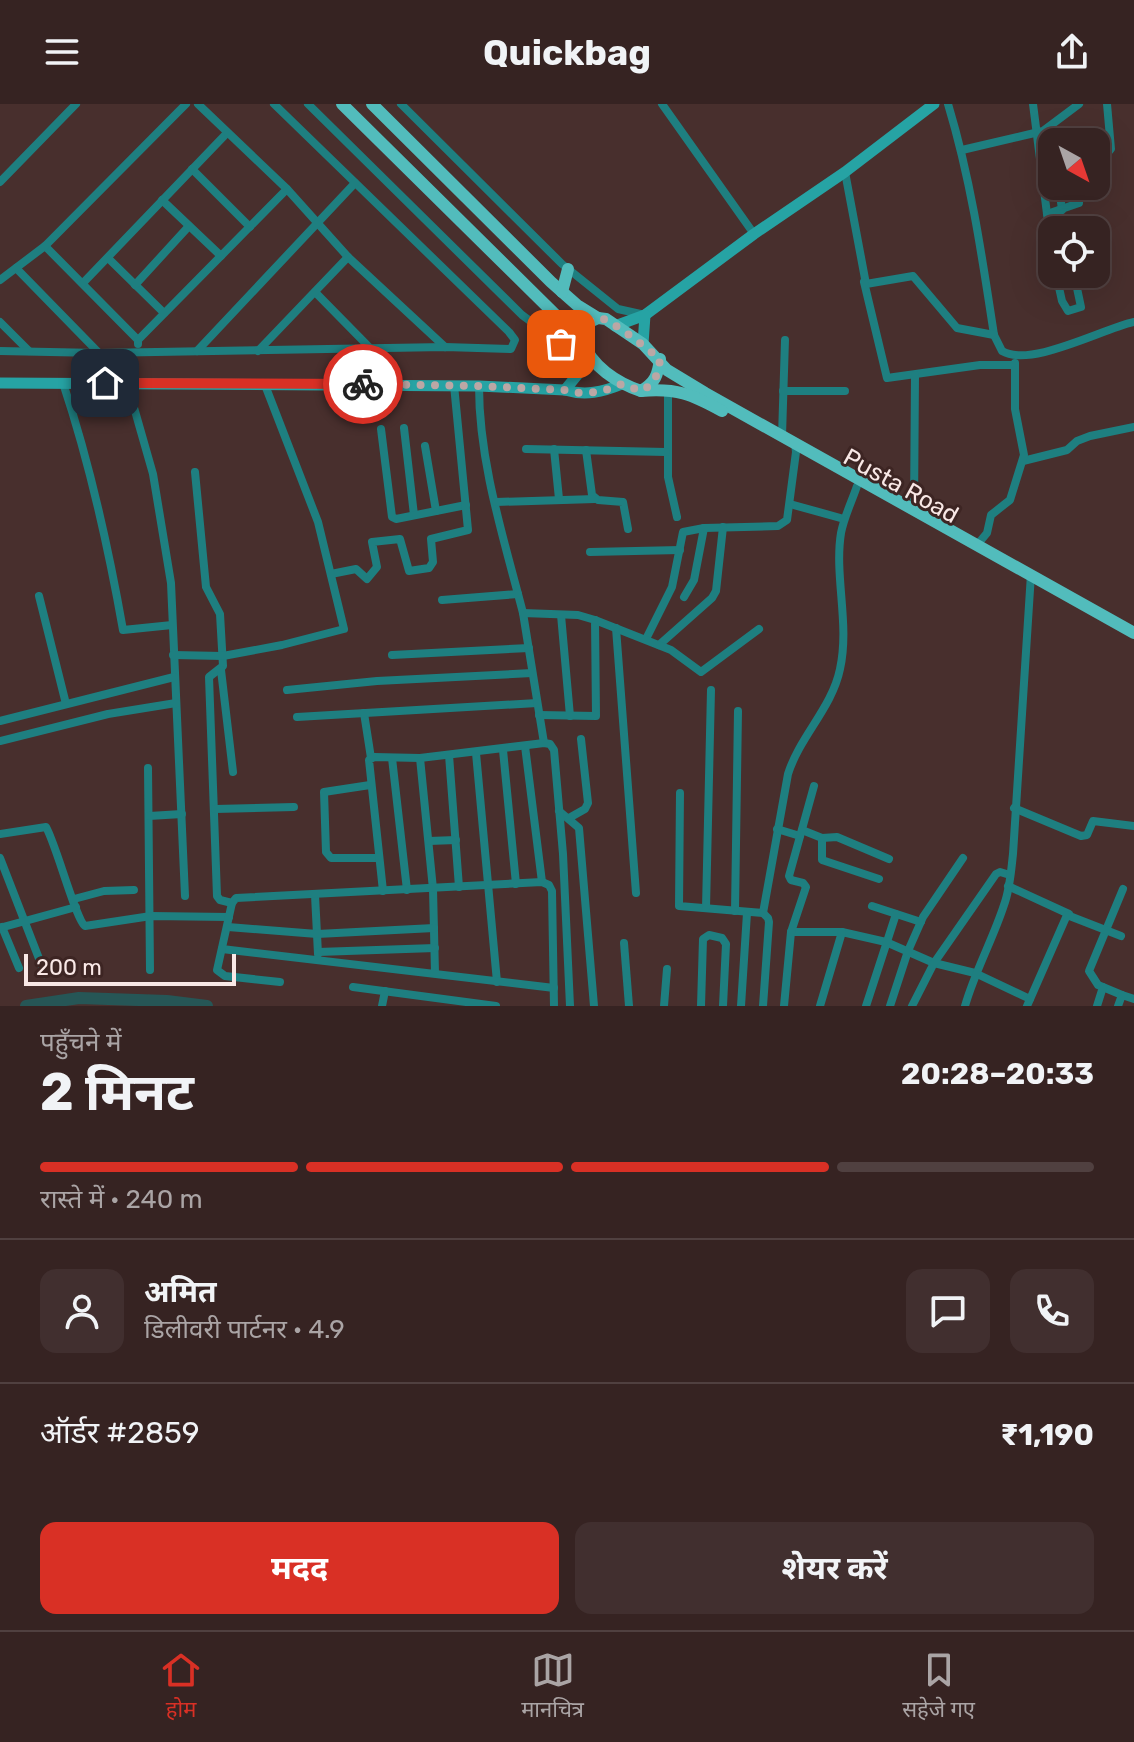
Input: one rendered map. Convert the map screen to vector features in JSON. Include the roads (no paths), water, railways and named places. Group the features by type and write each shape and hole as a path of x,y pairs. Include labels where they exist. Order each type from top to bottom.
{"main road":[{"path":"342,104 622,384 641,391 652,385 660,359"},
{"name":"Pusta Road","path":"372,104 562,292 598,318 606,319 643,344 667,370 782,436 857,486 1134,633"},
{"path":"562,292 568,269"},
{"path":"587,351 587,323 598,318"},
{"name":"Pusta Road","path":"641,391 668,389 712,406 796,448 977,545 1134,640"}],"street":[{"path":"0,182 76,104"},
{"path":"0,280 45,246 186,104"},
{"path":"198,104 318,220 348,257 445,347"},
{"path":"0,351 138,353 445,347 511,349 515,340 274,104"},
{"path":"308,104 522,315 568,349 587,351 565,390"},
{"path":"401,104 568,269 618,309 645,315"},
{"path":"662,104 754,234"},
{"path":"615,326 645,315 754,234 845,172 934,104"},
{"path":"948,104 977,216 994,335 1002,351 1005,354 1050,351 1134,322"},
{"path":"1033,104 1047,214 1079,203 1079,200"},
{"path":"962,150 1036,133 1050,127 1079,104"},
{"path":"1107,104 1109,128"},
{"path":"83,283 226,134"},
{"path":"0,163 8,173"},
{"path":"192,169 250,227"},
{"path":"845,172 864,281 887,378 980,365 1015,365"},
{"path":"197,351 355,183"},
{"path":"138,353 138,340 287,189"},
{"path":"162,200 221,256"},
{"path":"1060,200 1061,216"},
{"path":"135,285 189,226"},
{"path":"45,246 138,340"},
{"path":"258,351 348,257"},
{"path":"108,258 164,313"},
{"path":"16,268 99,353"},
{"path":"864,281 870,285 913,276 957,328 994,335"},
{"path":"1059,288 1068,311 1081,307 1077,288"},
{"path":"315,292 372,350"},
{"path":"643,344 645,315"},
{"path":"0,322 29,351"},
{"path":"782,436 785,340"},
{"path":"977,545 987,533 991,515 1010,500 1023,461 1024,446 1014,402 1015,354"},
{"path":"914,510 915,375"},
{"path":"0,383 454,385 565,390 577,394 603,391 622,384"},
{"path":"63,383 93,480 123,630 172,625"},
{"path":"127,383 153,474 171,583 185,896"},
{"path":"173,655 223,656 344,629 318,522 265,385"},
{"path":"331,574 356,569 367,579 377,567 372,542 400,539 409,571 429,568 433,562 431,539 468,530 454,385"},
{"path":"479,386 479,415 523,613 544,743"},
{"path":"668,389 666,452 677,517"},
{"path":"783,391 845,391"},
{"path":"1023,461 1065,451 1077,441 1090,436 1134,427"},
{"path":"404,428 414,515"},
{"path":"381,429 392,517 396,519 466,505"},
{"path":"425,446 436,511"},
{"path":"646,639 672,587 683,532 704,528 782,525 787,520 796,448"},
{"path":"526,449 666,452"},
{"path":"554,449 559,499"},
{"path":"586,450 595,499"},
{"path":"195,472 206,587 220,614 221,670 233,772"},
{"path":"763,913 777,829 794,755 833,691 840,672 844,630 840,547 844,519 857,486"},
{"path":"496,502 559,499 623,502 628,529"},
{"path":"790,504 844,519"},
{"path":"659,645 716,591 723,527"},
{"path":"684,597 694,580 704,528"},
{"path":"590,552 680,550"},
{"path":"968,1005 975,973 1004,904 1010,875 1024,703 1030,578"},
{"path":"442,600 518,594"},
{"path":"39,596 66,704"},
{"path":"523,613 595,620 659,645 686,659 701,672 759,629"},
{"path":"561,615 570,716"},
{"path":"539,715 596,716 595,620"},
{"path":"616,628 636,893"},
{"path":"392,655 529,648"},
{"path":"221,670 209,677 217,896 232,903"},
{"path":"287,690 377,681 532,673"},
{"path":"0,721 174,677"},
{"path":"706,908 711,690"},
{"path":"0,741 108,714 176,703"},
{"path":"297,717 537,703"},
{"path":"735,911 738,711"},
{"path":"364,713 383,891"},
{"path":"569,818 585,809 588,803 581,739"},
{"path":"371,758 420,758 550,744 554,750 559,811 570,1006"},
{"path":"525,746 542,882"},
{"path":"503,750 516,884"},
{"path":"476,753 497,982"},
{"path":"449,755 459,887"},
{"path":"392,758 407,890"},
{"path":"420,758 433,889 435,973"},
{"path":"148,768 150,970"},
{"path":"370,785 324,792 326,852 331,858 379,858"},
{"path":"784,1006 791,932 806,887 789,877 814,786"},
{"path":"680,793 678,902 684,907 763,913 768,918 763,1006"},
{"path":"215,809 294,807"},
{"path":"1014,808 1081,836 1087,835 1093,821 1134,826"},
{"path":"559,811 579,828 594,1006"},
{"path":"149,816 182,814"},
{"path":"0,834 46,827 79,921 85,926 151,916 229,917"},
{"path":"777,829 822,838 837,837 889,859"},
{"path":"822,838 822,860 879,879"},
{"path":"429,841 456,840"},
{"path":"0,858 45,974"},
{"path":"890,1006 921,922 963,858"},
{"path":"912,1006 934,963 996,874 1010,875"},
{"path":"280,982 219,974 216,966 232,903 240,898 542,882 549,885 552,891 554,1006"},
{"path":"1008,886 1121,936"},
{"path":"1123,889 1089,971 1098,985 1134,999"},
{"path":"19,968 1,927 104,891 134,890"},
{"path":"315,895 318,956"},
{"path":"872,906 921,922"},
{"path":"741,1006 747,913"},
{"path":"866,1006 896,914"},
{"path":"791,932 842,932 886,942 934,963 975,973 1029,1002 1069,914"},
{"path":"228,927 317,934 434,928"},
{"path":"820,1006 842,932"},
{"path":"701,1006 703,939 709,935 722,938 726,944 723,1006"},
{"path":"624,943 629,1006"},
{"path":"318,956 435,948"},
{"path":"222,949 318,956 554,988"},
{"path":"664,1006 667,969"},
{"path":"353,987 496,1006"},
{"path":"1097,1006 1103,987"},
{"path":"382,1006 385,991"},
{"path":"1118,1006 1122,995"}],"waterway":[{"path":"26,1006 79,998 167,1001 207,1006"}]}
